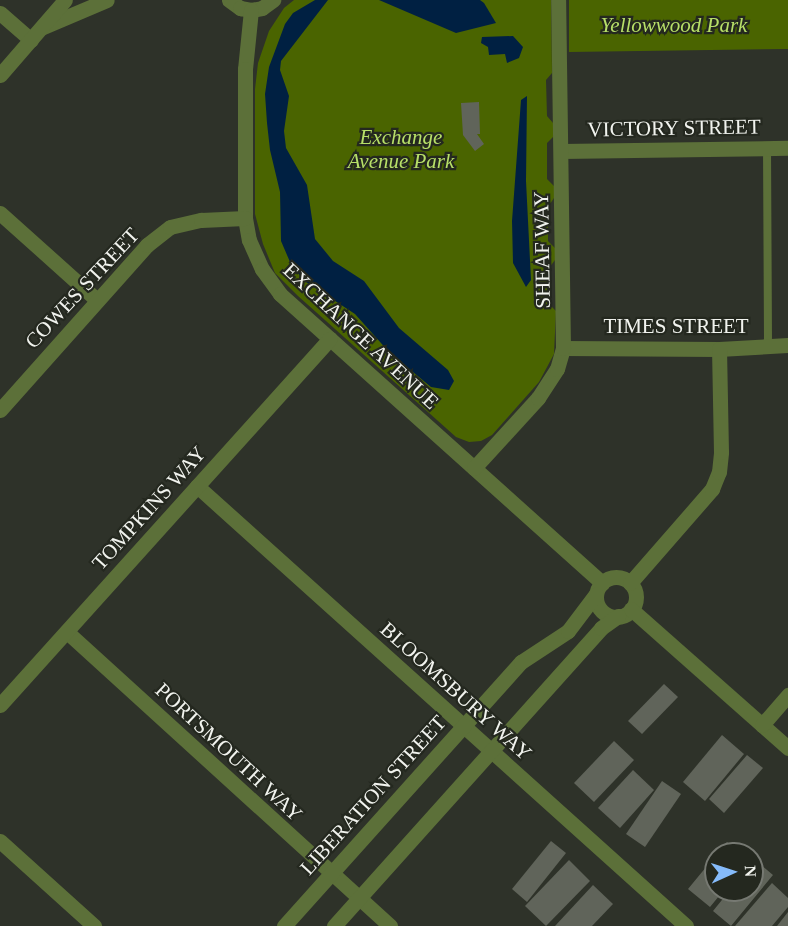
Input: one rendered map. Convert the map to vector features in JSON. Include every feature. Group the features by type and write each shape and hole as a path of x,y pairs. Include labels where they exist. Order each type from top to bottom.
{"street":[{"path":"0,75 65,0"},
{"path":"43,27 107,0"},
{"path":"229,0 240,8 251,10 262,8 273,0"},
{"name":"SHEAF WAY","path":"474,468 538,398 557,369 563,348 558,0"},
{"name":"EXCHANGE AVENUE","path":"251,10 244,69 245,218 255,256 268,279 280,294 474,468 599,588"},
{"path":"0,14 31,40"},
{"name":"VICTORY STREET","path":"561,151 788,148"},
{"path":"0,213 97,300"},
{"name":"COWES STREET","path":"0,410 147,245 170,227 201,220 245,218"},
{"name":"TOMPKINS WAY","path":"0,705 330,339"},
{"name":"TIMES STREET","path":"563,348 719,349 788,345"},
{"path":"630,583 712,489 719,472 719,349"},
{"name":"BLOOMSBURY WAY","path":"197,486 686,926"},
{"path":"333,926 601,628 625,613 636,598 630,583 616,577 599,588 597,602 603,612 625,613 788,748"},
{"name":"LIBERATION STREET","path":"284,926 521,662 568,631 599,588"},
{"name":"PORTSMOUTH WAY","path":"68,632 390,926"},
{"path":"762,725 788,696"},
{"path":"0,841 94,926"}],"lane":[{"path":"767,148 768,346"}],"green space":[{"name":"Exchange Avenue Park","path":"294,0 551,0 552,73 546,80 547,116 553,123 553,137 547,143 547,179 554,186 554,198 548,207 548,241 555,248 555,260 549,268 549,304 556,311 554,354 539,382 492,435 481,441 469,442 456,437 275,273 263,244 255,214 255,89 258,63 269,31 284,8"},
{"name":"Yellowwood Park","path":"569,0 788,0 788,49 569,52"}],"water":[{"path":"315,0 328,0 281,61 280,70 289,96 284,131 286,148 307,185 315,239 333,261 364,281 399,328 448,370 454,381 449,390 431,387 389,352 355,314 303,280 290,262 281,241 280,192 270,150 265,94 269,67 285,24 293,13"},
{"path":"379,0 480,0 496,23 456,33"},
{"path":"513,36 523,47 519,58 507,63 505,54 489,55 488,47 481,43 482,37"},
{"path":"527,96 526,181 531,280 526,287 513,263 512,221 521,100"}],"building":[{"path":"479,102 480,134 477,134 484,144 475,151 463,135 461,103"},
{"path":"664,684 678,697 642,734 628,721"},
{"path":"722,735 744,754 705,801 683,782"},
{"path":"614,741 634,760 594,802 574,783"},
{"path":"747,755 763,768 724,813 709,799"},
{"path":"633,770 654,790 620,828 598,808"},
{"path":"662,781 681,794 645,847 626,834"},
{"path":"551,841 566,853 527,902 512,889"},
{"path":"569,860 590,881 546,926 525,906"},
{"path":"764,868 773,875 764,886"},
{"path":"704,870 704,902 714,902 710,907 688,889"},
{"path":"772,883 788,898 788,907 772,926 735,926 756,902 764,902 764,892"},
{"path":"593,885 613,904 592,926 555,926"},
{"path":"720,902 751,902 731,926 713,911"},
{"path":"788,912 788,926 777,926"}]}
